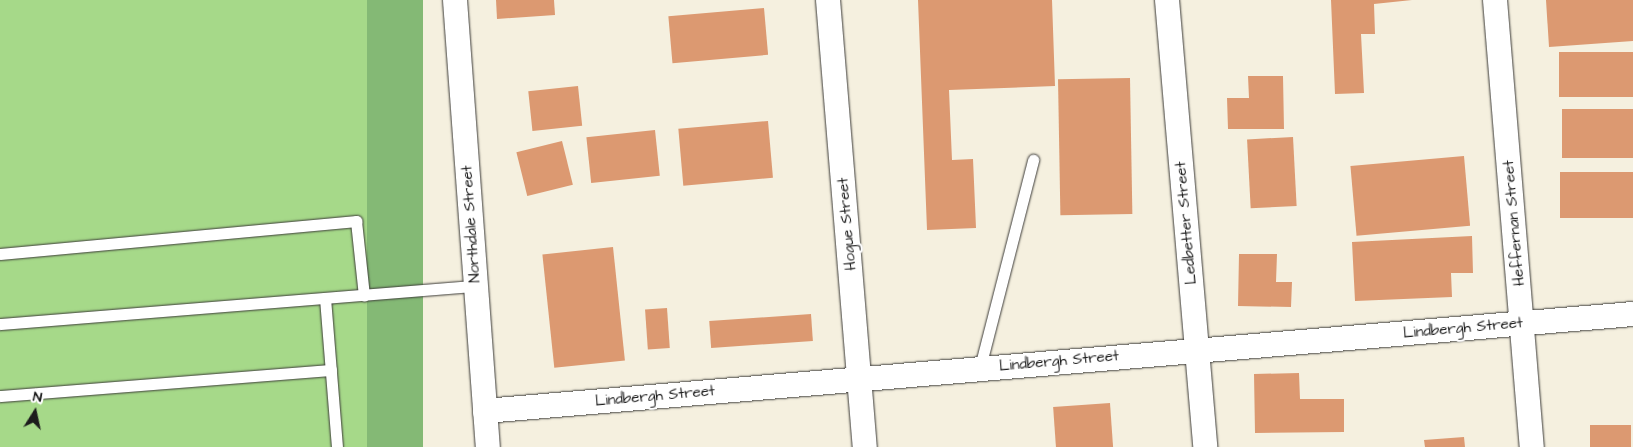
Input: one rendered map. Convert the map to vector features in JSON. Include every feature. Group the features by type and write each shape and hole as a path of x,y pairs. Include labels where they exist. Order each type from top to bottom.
{"street":[{"name":"Northdale Street","path":"455,0 488,447"},
{"name":"Hogue Street","path":"828,0 865,447"},
{"name":"Ledbetter Street","path":"1167,0 1205,447"},
{"name":"Heffernan Street","path":"1495,0 1532,447"},
{"name":"Lindbergh Street","path":"485,412 980,367 1633,314"}],"lane":[{"path":"980,367 1033,160"},
{"path":"0,254 356,220 364,296"},
{"path":"0,324 476,286"},
{"path":"325,298 337,447"},
{"path":"0,396 331,370"}],"green space":[{"path":"0,0 367,0 367,447 0,447"},
{"path":"367,0 423,0 423,447 367,447"}],"building":[{"path":"496,0 554,0 555,15 497,19"},
{"path":"918,0 1052,0 1055,86 949,90 952,160 973,159 976,228 927,230"},
{"path":"1331,0 1412,0 1374,4 1375,34 1361,34 1364,93 1335,94"},
{"path":"1546,0 1633,0 1633,41 1549,47"},
{"path":"764,8 768,55 672,63 668,16"},
{"path":"1559,52 1633,52 1633,97 1559,97"},
{"path":"1248,76 1283,76 1284,129 1228,129 1227,98 1249,98"},
{"path":"1130,78 1132,214 1060,215 1058,79"},
{"path":"578,86 582,126 532,131 528,91"},
{"path":"1562,109 1633,109 1633,158 1562,158"},
{"path":"768,121 773,178 683,186 678,129"},
{"path":"655,130 660,176 591,183 586,137"},
{"path":"1293,137 1297,206 1251,208 1247,139"},
{"path":"562,141 573,185 527,196 516,152"},
{"path":"1464,156 1470,226 1357,236 1350,166"},
{"path":"1560,172 1633,172 1633,218 1560,218"},
{"path":"1472,236 1473,273 1451,273 1452,297 1355,301 1352,242"},
{"path":"613,247 625,360 554,368 542,254"},
{"path":"1239,254 1277,254 1276,282 1292,282 1291,307 1238,306"},
{"path":"667,308 670,348 648,349 645,310"},
{"path":"811,314 813,341 711,348 709,321"},
{"path":"1299,373 1300,399 1344,399 1344,432 1255,433 1254,374"},
{"path":"1110,403 1113,447 1056,447 1053,407"},
{"path":"1590,425 1631,425 1631,447 1590,447"},
{"path":"1464,437 1465,447 1425,447 1424,440"}]}
